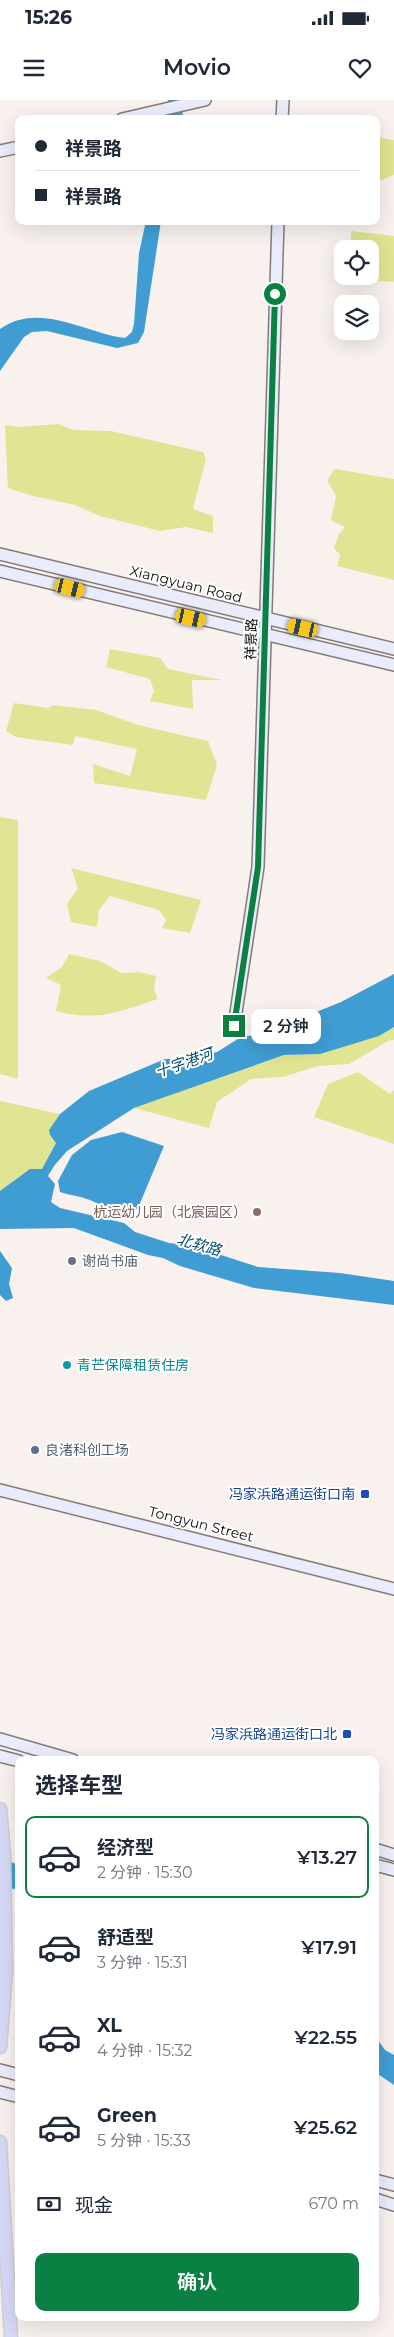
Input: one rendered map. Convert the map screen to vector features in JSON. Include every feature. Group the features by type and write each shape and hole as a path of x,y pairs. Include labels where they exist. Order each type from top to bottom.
{"main road":[{"path":"0,1809 4,1854 6,1972 0,2047"},
{"path":"0,2142 11,2337"}],"street":[{"path":"138,115 205,100"},
{"path":"282,115 283,100"},
{"path":"0,143 15,142"},
{"path":"0,151 15,148"},
{"name":"祥景路","path":"234,1026 258,867 278,225"},
{"name":"Xiangyuan Road","path":"0,554 394,649"},
{"path":"0,572 394,665"},
{"name":"Tongyun Street","path":"0,1490 394,1589"},
{"path":"0,1738 60,1756"},
{"path":"0,1756 15,1760"},
{"path":"379,1850 394,1855"},
{"path":"379,1866 394,1870"},
{"path":"0,2070 15,2075"},
{"path":"0,2092 15,2096"},
{"path":"379,2181 394,2185"},
{"path":"379,2200 394,2205"}],"green space":[{"path":"380,138 394,140 394,175 380,180"},
{"path":"351,231 394,236 394,282 379,281 379,240 351,240"},
{"path":"58,424 74,430 111,431 203,452 206,459 193,509 213,516 213,533 186,527 160,531 100,516 75,505 33,496 8,488 5,425 19,427"},
{"path":"335,469 394,479 394,580 337,566 340,555 334,548 339,534 345,527 331,520 336,496 327,480"},
{"path":"110,649 160,658 168,669 222,680 192,680 193,709 150,701 154,691 150,679 106,667"},
{"path":"14,703 49,708 53,705 96,710 138,725 208,741 217,765 206,800 94,783 93,764 130,776 137,749 75,736 73,745 16,737 6,731"},
{"path":"0,817 18,820 18,1079 0,1074"},
{"path":"71,868 201,900 190,933 162,928 166,920 159,910 110,896 99,910 97,927 71,922 67,904 78,888"},
{"path":"69,954 100,961 122,973 139,972 156,976 154,991 158,999 108,1014 84,1016 56,1011 61,985 46,978 62,967"},
{"path":"394,1027 394,1040 388,1041 349,1064 318,1066 283,1077 251,1079 217,1102 209,1128 134,1108 284,1055 320,1054"},
{"path":"358,1072 390,1094 394,1090 394,1144 314,1117 328,1084"},
{"path":"0,1101 60,1114 52,1127 59,1141 44,1171 0,1191"}],"water":[{"path":"168,100 184,100 182,115 166,115"},
{"path":"145,225 160,225 144,332 138,343 117,348 47,331 32,332 24,337 0,371 0,329 15,321 30,318 46,318 125,338 132,332 134,324 139,253"},
{"name":"十字港河","path":"394,974 394,1027 379,1036 320,1054 284,1055 134,1108 67,1151 48,1176 55,1184 51,1202 60,1208 124,1223 135,1232 169,1243 193,1246 258,1267 340,1273 394,1281 394,1305 254,1288 180,1266 163,1258 148,1255 74,1228 0,1229 0,1191 30,1169 42,1169 56,1143 49,1130 60,1114 89,1091 165,1059 188,1059 217,1052 241,1037 262,1034 341,1002"},
{"path":"122,1132 164,1146 138,1208 131,1212 119,1213 87,1199 60,1192 58,1181 72,1155 91,1140"},
{"path":"0,1251 12,1268 9,1284 13,1298 6,1301 0,1295"},
{"path":"0,1858 15,1864 15,1889 0,1886"},
{"path":"379,2042 385,2050 394,2055 394,2085 379,2075"}],"place":[{"name":"杭运幼儿园（北宸园区）","path":"257,1212"},
{"name":"谢尚书庙","path":"72,1261"},
{"name":"青芒保障租赁住房","path":"67,1365"},
{"name":"良渚科创工场","path":"35,1450"},
{"name":"冯家浜路通运街口南","path":"365,1494"},
{"name":"冯家浜路通运街口北","path":"347,1734"}],"route":[{"path":"234,1026 241,990 258,867 275,294"}],"water label":[{"name":"北软路","path":"199,1245"}]}
